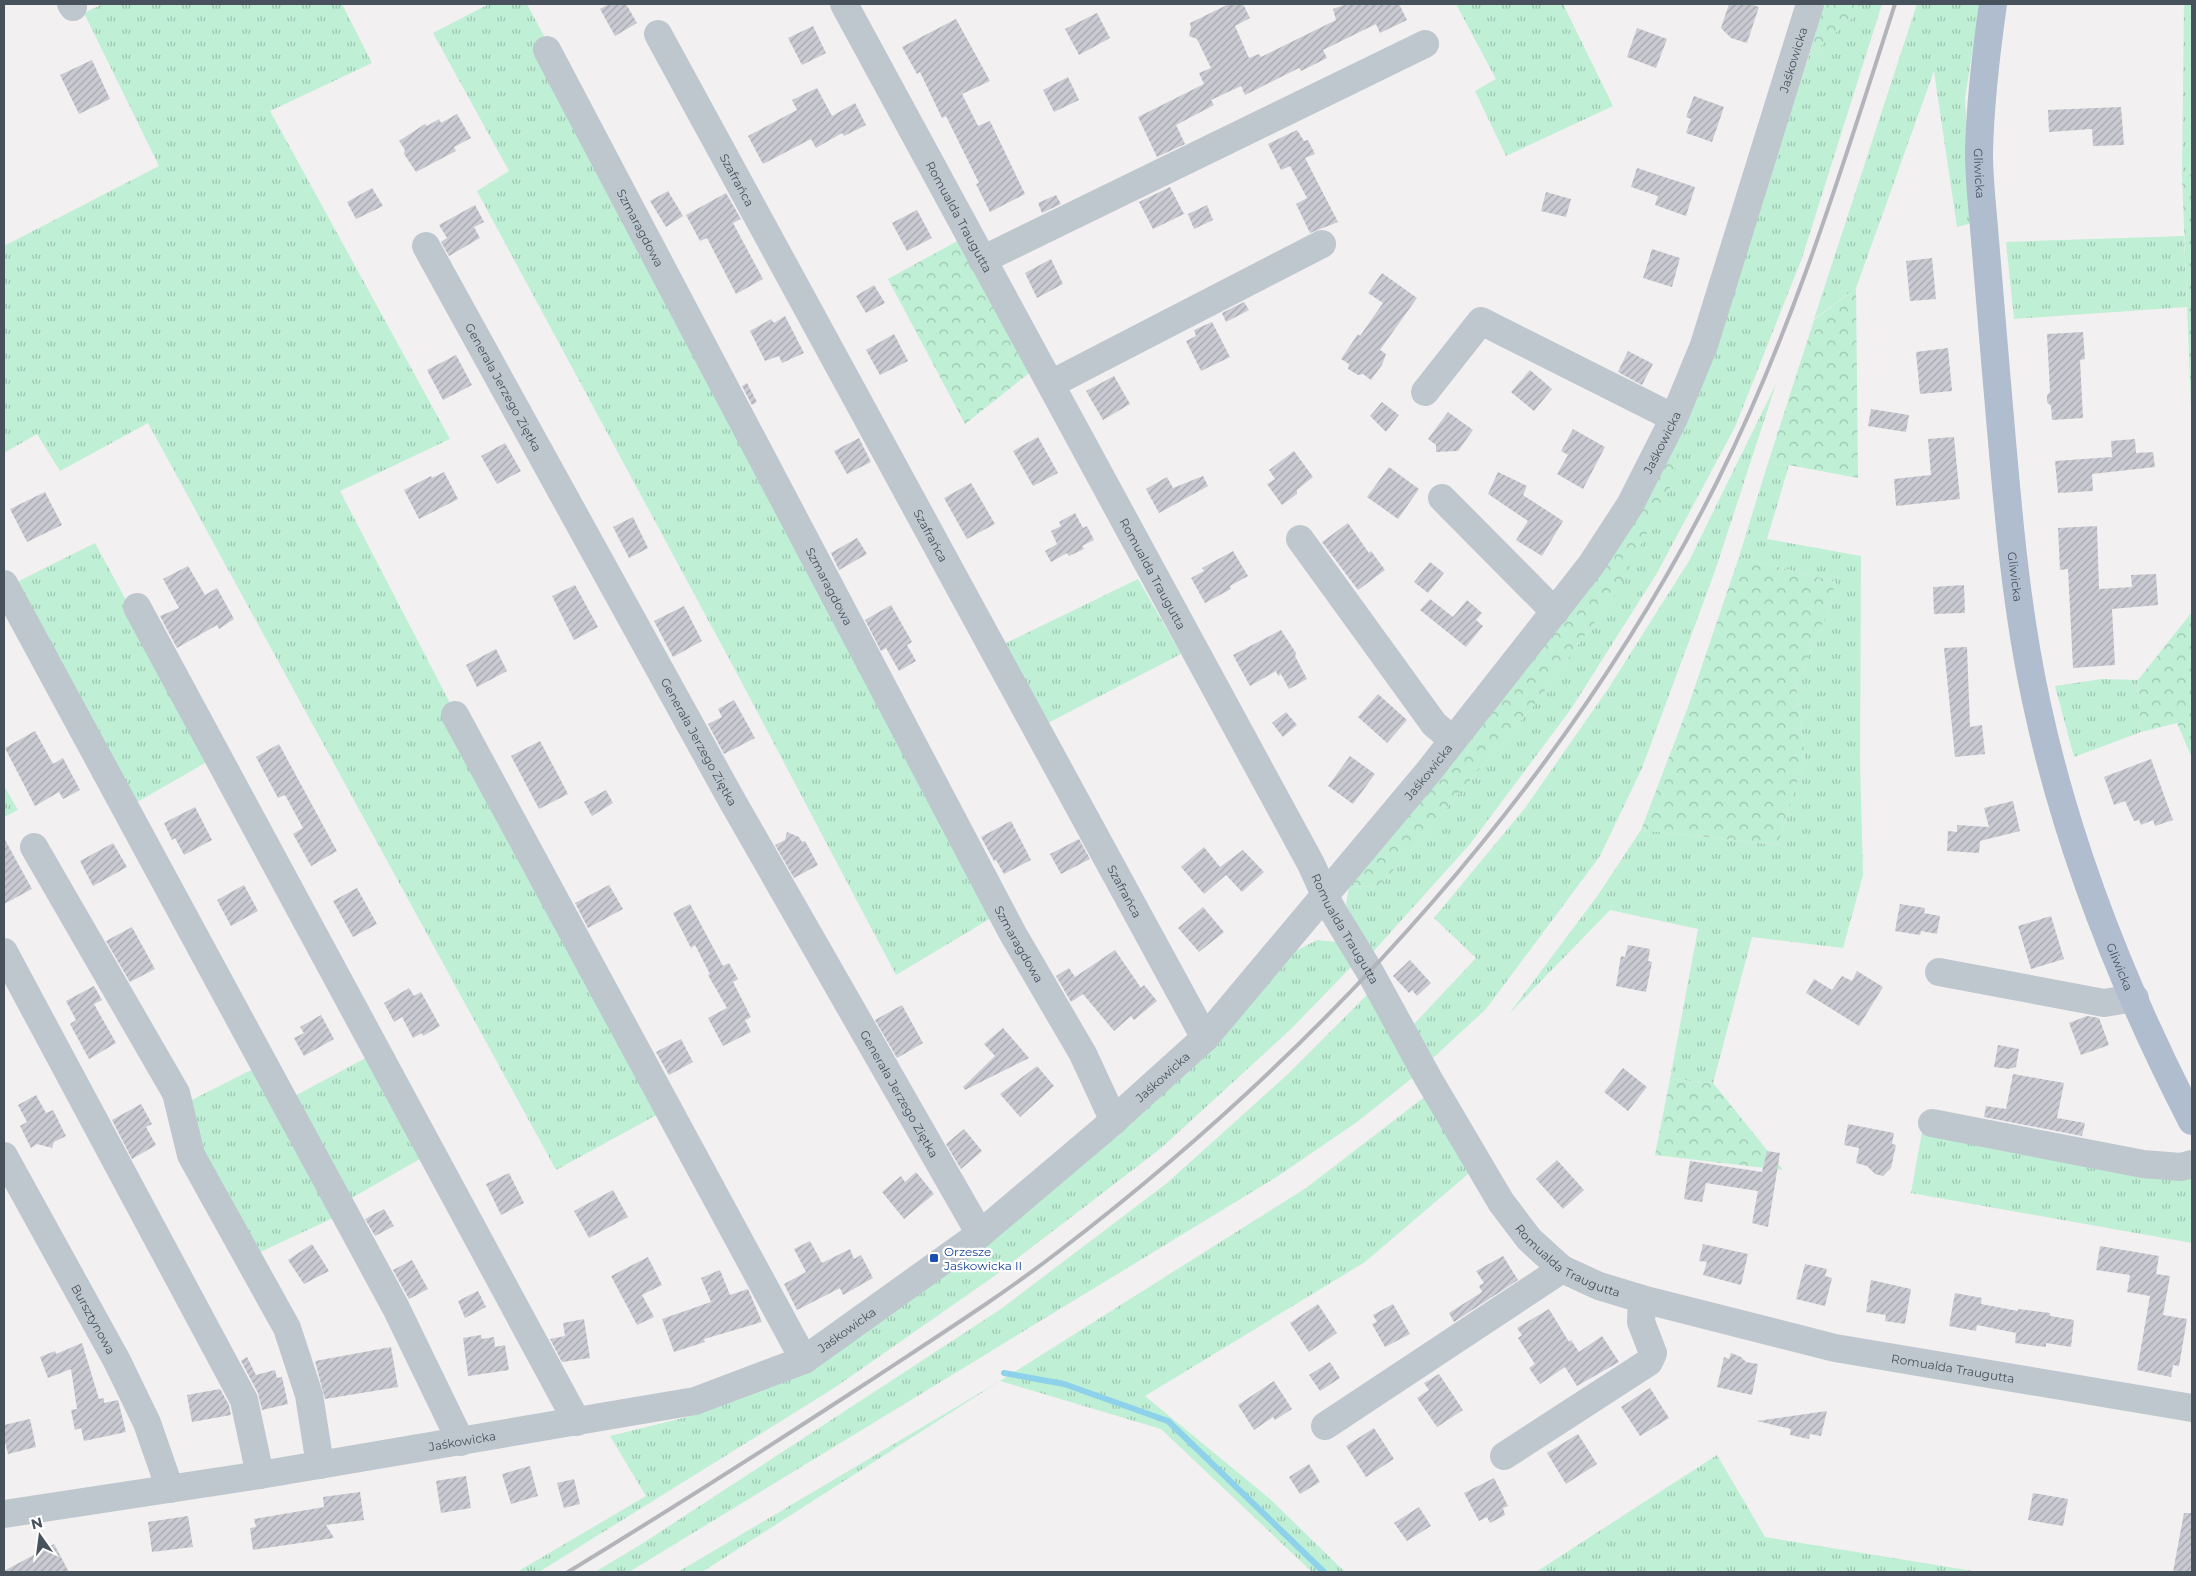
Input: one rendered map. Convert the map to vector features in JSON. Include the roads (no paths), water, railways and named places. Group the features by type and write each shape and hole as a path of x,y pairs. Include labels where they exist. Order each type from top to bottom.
{"main road":[{"name":"Gliwicka","path":"1993,4 1981,101 1979,156 1986,263 2005,472 2022,624 2037,706 2057,785 2082,865 2109,938 2192,1122"}],"street":[{"name":"Romualda Traugutta","path":"844,4 1051,384 1330,906 1370,972 1428,1078 1501,1202 1529,1239 1562,1269 1599,1286 1642,1299 1835,1348 2192,1408"},
{"name":"Jaśkowicka","path":"4,1514 260,1475 695,1401 804,1360 980,1234 1114,1121 1205,1038 1326,896 1592,565 1630,505 1674,418 1704,345 1805,5"},
{"name":"Szafrańca","path":"658,34 1205,1038"},
{"path":"982,260 1425,44"},
{"name":"Szmaragdowa","path":"547,50 1013,934 1083,1054 1114,1121"},
{"path":"1051,384 1322,244"},
{"name":"Generała Jerzego Ziętka","path":"426,246 730,796 980,1234"},
{"path":"1425,392 1481,321 1674,418"},
{"path":"1442,498 1555,612"},
{"path":"1300,539 1434,724 1453,740"},
{"path":"4,584 396,1308 461,1442"},
{"path":"137,607 577,1422"},
{"path":"454,715 804,1360"},
{"path":"34,846 176,1093 190,1155 286,1328 309,1395 320,1465"},
{"path":"4,952 244,1400 260,1475"},
{"path":"1939,972 2104,1003 2135,998"},
{"path":"1932,1122 2143,1164 2181,1167 2192,1164"},
{"name":"Bursztynowa","path":"4,1156 117,1360 147,1423 170,1489"},
{"path":"1325,1426 1562,1269"},
{"path":"1504,1456 1649,1362 1653,1353 1641,1322 1642,1299"}],"waterway":[{"path":"1004,1373 1064,1384 1168,1421 1324,1572"}],"railway":[{"path":"568,1572 865,1384 987,1303 1058,1252 1157,1172 1253,1088 1344,998 1431,904 1512,805 1588,701 1656,594 1717,482 1770,366 1793,306 1836,186 1895,4"}],"place":[{"name":"Orzesze Jaśkowicka II","path":"934,1258"}]}
